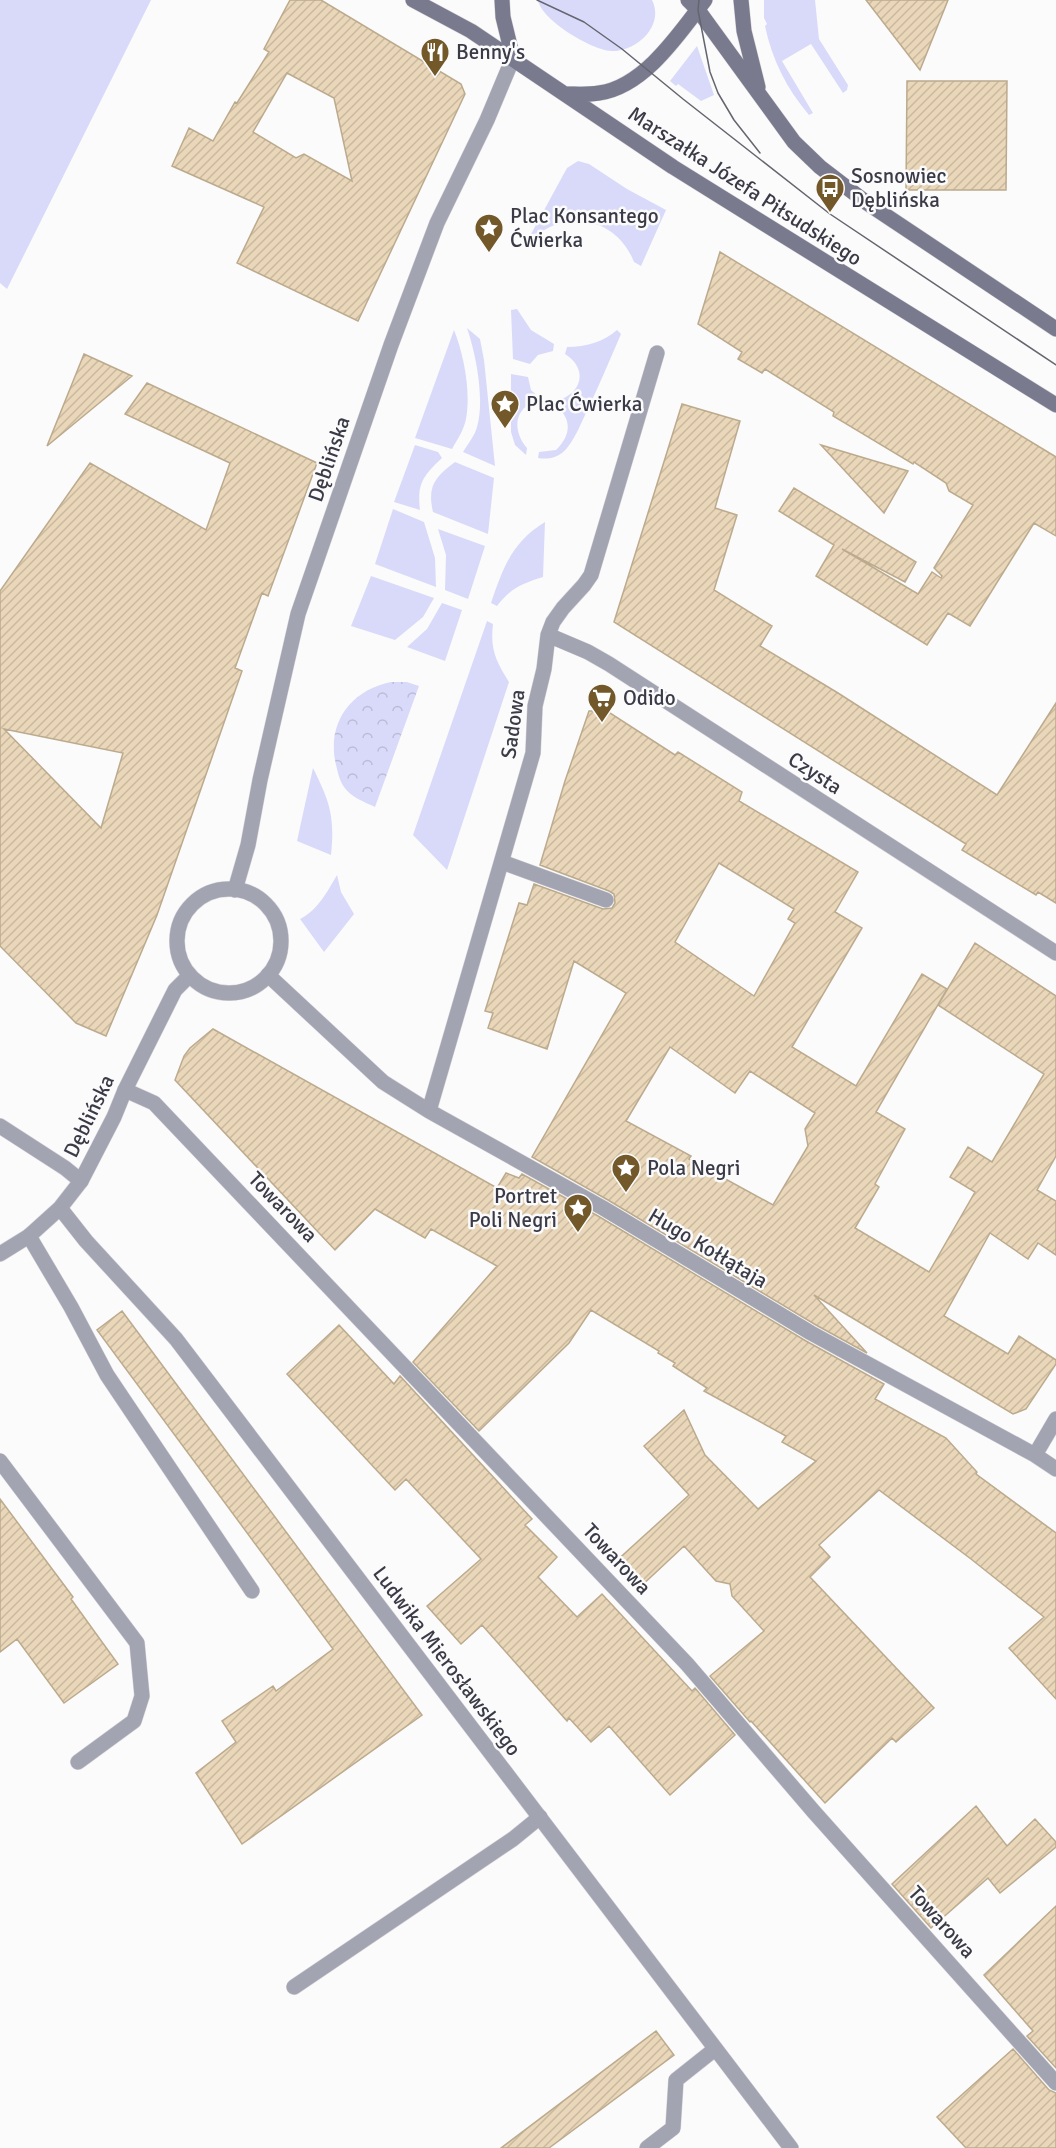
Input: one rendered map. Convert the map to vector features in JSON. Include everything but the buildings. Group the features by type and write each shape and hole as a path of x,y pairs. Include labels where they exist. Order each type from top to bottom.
{"main road":[{"name":"Marszałka Józefa Piłsudskiego","path":"413,0 471,31 673,167 1056,405"},
{"path":"502,0 503,17 513,58"},
{"path":"741,0 744,31 761,98"},
{"path":"566,94 599,93 629,82 648,70 697,3 761,98 794,142 820,167 867,203 1056,329"}],"street":[{"name":"Dęblińska","path":"235,890 248,845 260,780 298,614 437,223 487,120 513,58"},
{"name":"Sadowa","path":"429,1111 533,753 535,706 542,678 548,635 563,608 591,575 657,353"},
{"name":"Czysta","path":"548,635 588,652 609,664 1056,953"},
{"path":"502,862 606,900"},
{"path":"222,890 235,890 263,901 275,918 281,937 281,947 279,957 268,975 257,985 244,991 229,993 215,991 201,985 190,975 179,954 177,941 183,918 190,907 205,896 222,890"},
{"name":"Dęblińska","path":"0,1254 29,1236 60,1208 81,1181 175,990 190,975"},
{"name":"Hugo Kołłątaja","path":"268,975 383,1082 429,1111 603,1208 811,1333 1035,1455 1056,1469"},
{"name":"Towarowa","path":"125,1090 154,1103 687,1664 814,1812 1056,2083"},
{"path":"0,1126 81,1181"},
{"name":"Ludwika Mierosławskiego","path":"60,1208 86,1241 176,1339 791,2148"},
{"path":"29,1236 71,1307 107,1375 252,1591"},
{"path":"1035,1455 1056,1419"},
{"path":"0,1461 137,1643 142,1696 134,1721 78,1762"},
{"path":"294,1987 513,1839 540,1817"},
{"path":"647,2148 673,2128 676,2080 715,2049"}],"green space":[{"path":"0,0 151,0 7,289 0,283"},
{"path":"538,0 652,0 655,19 646,36 638,42 630,47 611,51 580,40 568,33 548,16"},
{"path":"764,0 815,0 819,39 848,85 847,90 843,93 811,44 782,61 813,113 809,115 787,84 776,62 765,26 767,24 764,18"},
{"path":"697,46 714,95 701,101 678,84 676,86 670,81"},
{"path":"578,161 589,164 627,189 666,210 641,266 634,262 627,248 617,236 591,222 563,222 535,237 531,234 567,168"},
{"path":"517,309 531,330 554,344 553,351 538,355 530,364 513,359 511,310"},
{"path":"467,328 480,339 495,466 463,452 476,430 480,404 476,364"},
{"path":"454,330 464,362 468,397 465,423 452,449 415,438"},
{"path":"617,330 621,334 573,439 558,456 538,458 539,452 556,450 567,432 567,420 554,404 555,401 571,393 579,381 580,374 573,360 565,354 567,347 594,343"},
{"path":"511,374 528,377 531,390 543,401 528,405 518,420 518,432 527,448 526,455 515,445 511,432"},
{"path":"415,445 438,452 442,458 423,481 419,493 420,510 394,502"},
{"path":"455,462 494,478 488,534 433,512 431,495 434,483 442,472"},
{"path":"393,509 424,522 435,558 436,587 375,564"},
{"path":"545,522 543,577 517,587 497,606 491,603 510,557 524,538"},
{"path":"438,529 485,546 468,599 445,590 446,555"},
{"path":"371,576 434,598 423,617 395,640 351,626"},
{"path":"442,603 462,610 445,661 407,647 427,629"},
{"path":"487,621 493,624 492,641 495,655 509,682 447,870 413,835"},
{"path":"391,682 407,682 419,686 375,807 354,796 342,784 336,765 335,735 338,722 353,701 364,692"},
{"path":"313,768 330,810 331,855 297,841"},
{"path":"337,875 341,892 354,914 324,952 300,919 317,906"}],"tram line":[{"path":"537,0 584,22 622,49 830,214 1056,365"},
{"path":"699,0 698,10 710,72 718,93 734,120 760,153"}],"place":[{"name":"Benny's","path":"435,78"},
{"name":"Sosnowiec Dęblińska","path":"830,214"},
{"name":"Plac Konsantego Ćwierka","path":"489,254"},
{"name":"Plac Ćwierka","path":"505,430"},
{"name":"Odido","path":"602,724"},
{"name":"Pola Negri","path":"626,1194"},
{"name":"Portret Poli Negri","path":"578,1234"}]}
